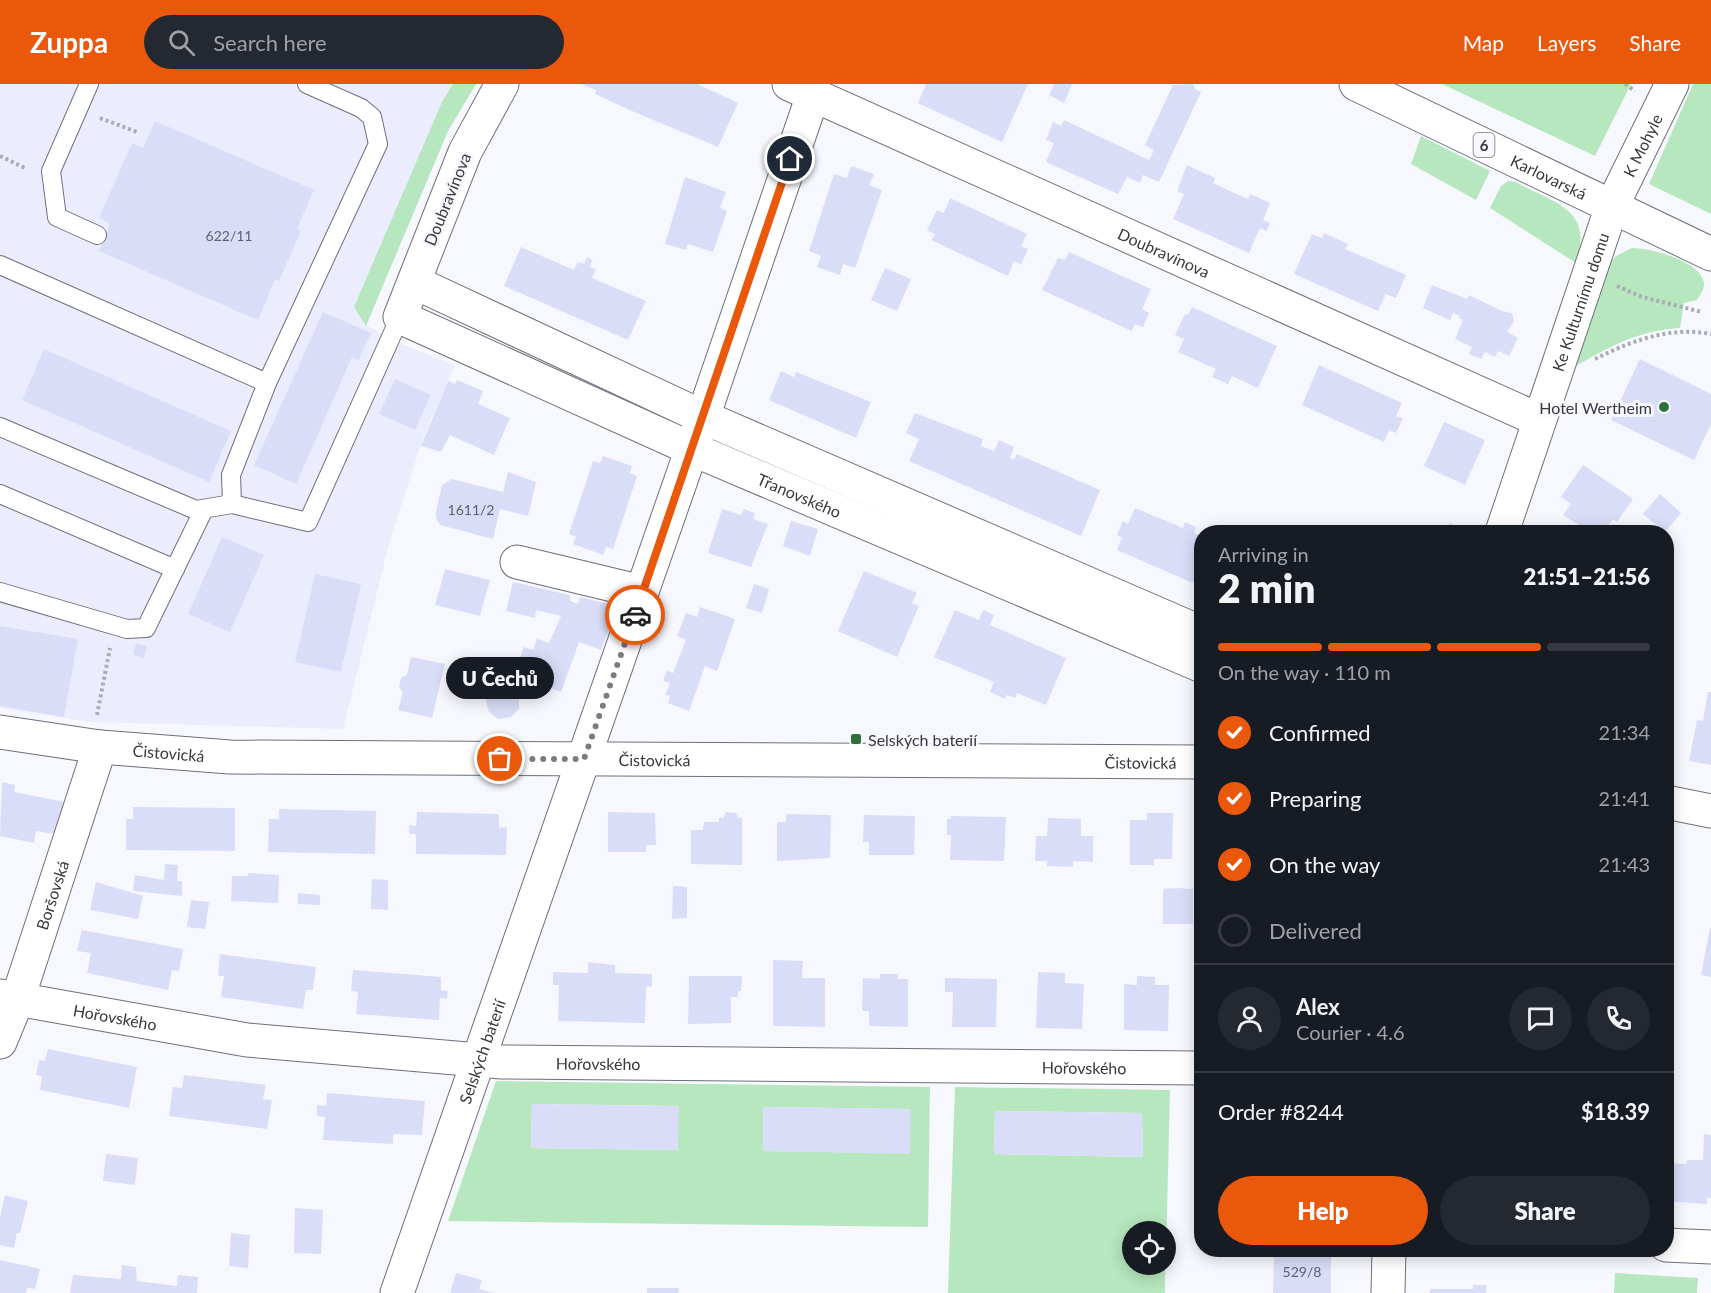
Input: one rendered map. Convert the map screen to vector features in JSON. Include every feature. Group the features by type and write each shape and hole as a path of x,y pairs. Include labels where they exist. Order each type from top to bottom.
{"street":[{"name":"Doubravínova","path":"400,317 465,152 502,84"},
{"name":"Karlovarská","path":"1356,84 1711,254"},
{"name":"K Mohyle","path":"1612,206 1672,84"},
{"name":"Doubravínova","path":"801,90 1539,420"},
{"name":"Selských baterií","path":"398,1293 703,417 801,90"},
{"name":"Ke Kulturnímu domu","path":"1504,525 1612,206"},
{"name":"Třanovského","path":"414,282 703,417 1194,630"},
{"name":"Třanovského","path":"400,317 692,449 1194,663"},
{"path":"517,562 642,592"},
{"name":"Čistovická","path":"0,732 100,747 230,758 1194,762"},
{"name":"Boršovská","path":"0,1042 8,999 100,747"},
{"path":"1674,804 1711,811"},
{"name":"Hořovského","path":"8,999 247,1040 479,1060 1194,1068"},
{"path":"1674,1245 1711,1247"},
{"path":"1388,1293 1389,1257"}],"lane":[{"path":"89,84 51,171 57,217 97,235"},
{"path":"232,504 231,475 267,382 378,144 372,117 361,108 307,84"},
{"path":"0,265 267,382"},
{"path":"0,427 196,510 232,504 308,522 400,317"},
{"path":"0,494 175,569"},
{"path":"0,592 128,629 146,628 204,509"}],"path":[{"path":"1588,275 1642,297 1702,312"},
{"path":"1588,365 1595,359 1638,339 1691,330 1711,334"}],"shaded area":[{"path":"0,84 476,84 448,131 366,325 391,340 455,365 424,435 390,540 343,729 91,722 0,708"}],"green space":[{"path":"453,84 476,84 448,131 366,326 354,307 442,102"},
{"path":"1442,84 1631,84 1595,156"},
{"path":"1693,84 1711,84 1711,214 1649,184"},
{"path":"1421,136 1490,171 1476,200 1411,164"},
{"path":"1508,181 1516,182 1568,210 1580,231 1576,263 1490,208 1501,186"},
{"path":"1632,248 1651,250 1685,262 1701,275 1704,283 1702,292 1697,300 1684,303 1680,328 1636,336 1572,368 1608,265 1616,256"},
{"path":"496,1081 930,1087 928,1227 448,1221","holes":["532,1104 678,1106 678,1150 531,1148","763,1107 910,1109 910,1153 763,1151"]},
{"path":"955,1087 1170,1090 1167,1221 1122,1221 1122,1275 1165,1275 1165,1293 948,1293","holes":["995,1111 1142,1113 1143,1157 994,1154"]},
{"path":"1615,1273 1698,1278 1697,1293 1614,1293"}],"building":[{"path":"581,84 697,84 738,103 718,147 595,94 596,90"},
{"path":"926,84 1028,84 1002,142 918,103"},
{"path":"1054,84 1072,84 1064,103 1049,95"},
{"path":"1193,84 1195,89 1201,92 1159,182 1143,175 1140,183 1127,177 1118,194 1046,162 1054,143 1046,140 1053,122 1061,126 1064,120 1149,160 1154,150 1145,145 1173,85"},
{"path":"155,121 314,190 297,229 301,231 279,281 275,280 258,320 99,251 110,224 99,218 132,143 143,148"},
{"path":"1187,165 1215,178 1213,183 1230,191 1248,199 1250,194 1270,203 1263,220 1270,223 1267,231 1260,228 1249,253 1173,219 1184,194 1177,191"},
{"path":"851,166 874,174 869,185 882,190 855,268 843,264 840,275 817,267 821,256 809,251 834,174 847,178"},
{"path":"685,177 726,192 720,208 727,211 713,252 688,244 686,250 665,244"},
{"path":"950,198 1027,234 1021,246 1028,249 1021,265 1014,261 1008,276 931,240 935,234 927,230 937,210 944,213"},
{"path":"1324,233 1348,244 1345,249 1406,275 1396,298 1386,294 1378,311 1294,274 1312,234 1322,238"},
{"path":"521,247 574,270 578,262 584,264 587,257 592,260 590,267 596,269 592,278 646,301 628,340 504,286"},
{"path":"1069,252 1151,289 1142,309 1149,313 1143,327 1135,324 1132,331 1042,290 1058,258 1065,260"},
{"path":"885,268 911,279 897,311 871,300"},
{"path":"1432,285 1467,299 1469,295 1502,311 1512,313 1514,321 1507,332 1518,338 1509,356 1498,351 1495,357 1485,352 1481,359 1469,354 1472,347 1455,339 1463,320 1458,318 1460,316 1453,313 1450,320 1423,308"},
{"path":"1192,307 1277,346 1258,388 1232,376 1228,384 1212,377 1216,369 1178,352 1184,339 1175,335 1185,314 1188,315"},
{"path":"323,312 371,333 358,361 352,357 296,484 254,465"},
{"path":"44,349 231,431 209,482 22,400"},
{"name":"Hotel Wertheim","path":"1640,359 1711,394 1711,424 1694,460 1611,420"},
{"path":"1319,365 1402,403 1396,416 1403,418 1396,433 1389,430 1384,442 1302,405"},
{"path":"781,371 794,377 796,372 871,402 856,438 769,400"},
{"path":"395,379 431,395 415,430 379,414"},
{"path":"457,380 483,391 478,404 510,418 494,455 450,435 441,452 421,446 448,381 455,384"},
{"path":"915,413 983,439 981,446 994,451 999,440 1014,447 1010,458 1014,460 1017,454 1100,490 1081,536 909,461 919,439 906,433"},
{"path":"1444,422 1485,440 1465,485 1424,466"},
{"path":"603,456 632,466 630,473 637,476 613,549 606,547 603,555 573,544 576,537 569,534 593,461 600,463"},
{"path":"1583,465 1633,499 1617,522 1613,519 1608,525 1579,525 1563,515 1571,504 1561,497"},
{"path":"508,472 536,482 528,516 500,509 493,539 440,525 436,518 436,511 442,485 452,479 503,492"},
{"path":"1660,494 1681,513 1671,525 1656,525 1643,514"},
{"path":"1135,508 1183,528 1185,522 1194,526 1194,584 1117,550 1122,538 1117,535 1123,521 1128,524"},
{"path":"722,509 741,515 744,509 755,513 753,519 768,524 751,567 708,553"},
{"path":"791,521 818,529 810,556 783,546"},
{"path":"222,537 264,555 230,632 188,614"},
{"path":"445,569 490,580 480,616 435,605"},
{"path":"864,571 917,593 912,603 919,606 897,657 838,631"},
{"path":"315,574 361,584 341,672 295,662"},
{"path":"513,582 570,595 570,601 578,604 580,597 617,606 601,650 579,642 561,692 545,686 538,693 530,693 523,687 522,679 519,677 515,691 519,696 519,709 511,717 498,719 489,712 486,701 489,693 496,687 492,685 501,658 518,664 524,647 533,650 537,639 549,643 561,616 536,610 535,618 506,611"},
{"path":"754,584 769,589 762,613 746,608"},
{"path":"700,607 735,619 717,671 705,666 689,711 668,703 670,696 665,695 670,683 663,681 667,671 673,673 686,640 677,636 686,613 697,617"},
{"path":"955,610 979,620 983,610 994,615 990,625 1066,658 1046,705 1017,693 1015,698 1007,695 1005,699 990,692 994,682 934,657"},
{"path":"0,626 78,639 64,717 0,706"},
{"path":"136,643 147,647 144,658 133,655"},
{"path":"411,657 445,664 432,718 398,710 403,693 399,687 401,678 407,675"},
{"path":"1708,692 1711,692 1711,765 1689,761 1697,720 1703,721"},
{"path":"2,782 15,785 14,792 65,802 55,834 36,831 34,843 0,836"},
{"path":"133,807 235,808 235,851 126,850 126,819 133,819"},
{"path":"279,809 376,811 375,854 268,852 269,819 279,819"},
{"path":"417,812 499,814 499,828 507,827 506,855 416,854 416,834 409,834 409,825 416,826"},
{"path":"608,812 655,813 656,845 646,845 646,852 608,852"},
{"path":"726,812 736,813 738,818 742,817 742,865 691,864 691,830 703,830 704,822 719,822 719,817 723,818"},
{"path":"1147,813 1173,813 1172,859 1154,859 1154,865 1130,865 1130,820 1147,820"},
{"path":"786,814 831,815 830,858 777,861 777,822 786,822"},
{"path":"864,815 915,816 914,855 869,855 869,842 863,842"},
{"path":"951,816 1006,817 1004,861 950,860 951,835 947,835 947,819 951,819"},
{"path":"1048,818 1081,819 1081,836 1093,836 1093,862 1073,861 1073,867 1047,866 1047,861 1035,861 1036,836 1047,836"},
{"path":"165,864 178,865 177,881 182,881 182,896 133,891 135,875 164,880"},
{"path":"248,873 279,875 278,903 231,901 232,876 248,876"},
{"path":"372,879 388,880 388,910 371,909"},
{"path":"96,882 143,896 138,919 90,910"},
{"path":"673,886 687,887 687,918 672,919"},
{"path":"1163,889 1193,889 1193,924 1163,924"},
{"path":"298,893 320,895 320,905 298,904"},
{"path":"191,900 209,902 205,929 187,927"},
{"path":"1711,928 1711,977 1701,975"},
{"path":"82,930 183,949 179,971 172,970 168,990 87,973 91,953 77,951"},
{"path":"220,954 316,967 313,990 306,990 303,1009 221,997 224,976 218,976"},
{"path":"773,960 803,961 802,978 825,978 825,1027 773,1026"},
{"path":"588,962 615,965 615,973 652,974 652,986 646,987 645,1023 558,1021 559,985 553,985 553,972 588,973"},
{"path":"353,970 441,977 441,990 448,991 447,999 440,998 439,1020 356,1014 358,992 351,991"},
{"path":"1038,972 1065,973 1065,983 1084,984 1082,1029 1036,1028"},
{"path":"880,974 898,974 898,979 908,979 908,1027 869,1026 869,1011 862,1011 863,978 880,979"},
{"path":"689,976 742,976 741,991 738,991 738,997 731,997 731,1023 688,1024"},
{"path":"1137,976 1155,977 1155,985 1169,985 1168,1031 1124,1030 1124,984 1137,985"},
{"path":"945,978 997,979 996,1027 952,1027 953,992 945,992"},
{"path":"48,1049 137,1067 129,1108 40,1090 42,1076 36,1075 39,1060 45,1061"},
{"path":"184,1075 266,1085 263,1099 272,1100 267,1129 169,1116 173,1087 182,1088"},
{"path":"327,1093 425,1101 422,1135 393,1134 393,1144 323,1140 325,1117 317,1116 317,1105 326,1106"},
{"path":"532,1104 679,1106 678,1150 531,1148"},
{"path":"763,1107 911,1109 910,1154 763,1151"},
{"path":"995,1111 1142,1113 1143,1157 994,1154"},
{"path":"1704,1134 1711,1135 1711,1198 1707,1198 1707,1204 1674,1202 1674,1163 1686,1164 1687,1160 1703,1160"},
{"path":"106,1154 138,1158 135,1185 103,1181"},
{"path":"5,1195 28,1201 14,1248 0,1245 0,1218"},
{"path":"295,1208 323,1210 321,1254 294,1253"},
{"path":"231,1233 250,1235 248,1268 229,1266"},
{"path":"1274,1257 1331,1257 1331,1293 1273,1293"},
{"path":"0,1260 40,1269 35,1289 27,1288 26,1293 0,1293"},
{"path":"122,1265 136,1267 137,1281 177,1286 178,1275 198,1277 197,1293 70,1293 73,1275 121,1279"},
{"path":"456,1273 482,1280 479,1289 494,1293 450,1293"},
{"path":"1473,1285 1486,1285 1486,1293 1430,1293 1430,1289 1473,1289"},
{"path":"647,1288 679,1288 678,1293 647,1293"}],"way so far":[{"path":"500,759 584,759 635,615"}],"place":[{"name":"Hotel Wertheim","path":"1664,407"},
{"name":"Selských baterií","path":"856,739"},
{"name":"U Čechů","path":"500,759"}],"route":[{"path":"635,615 790,159"}]}
